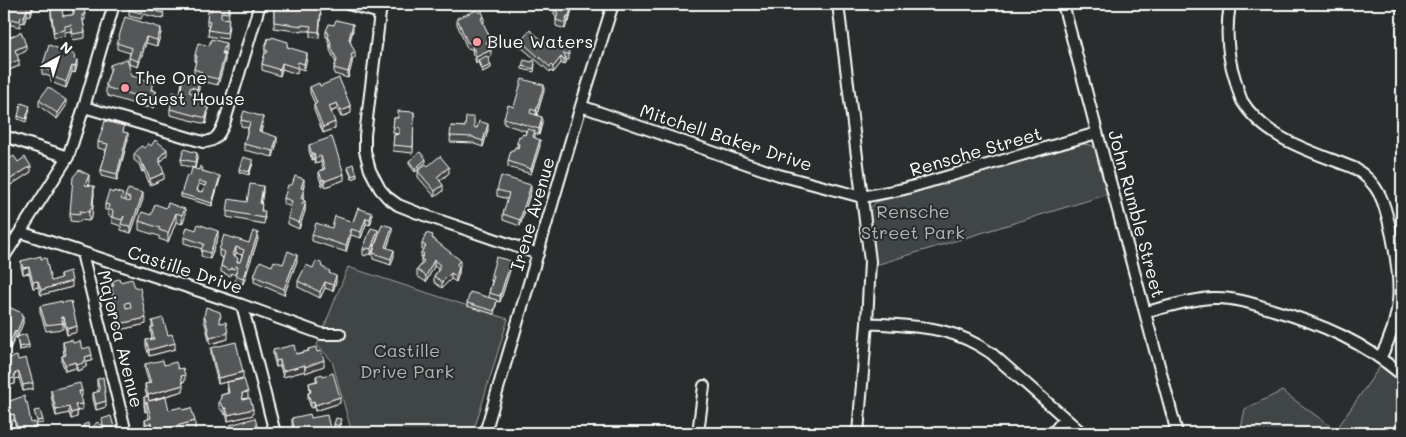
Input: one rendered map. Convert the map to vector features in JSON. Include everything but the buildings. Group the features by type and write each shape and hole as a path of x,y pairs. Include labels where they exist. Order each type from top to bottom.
{"street":[{"path":"4,256 68,156 114,4"},
{"path":"84,107 202,142 213,140 220,134 224,124 260,4"},
{"path":"348,4 381,8 365,135 365,151 370,170 380,189 387,197 398,204 418,213 538,254"},
{"name":"Irene Avenue","path":"485,433 581,106 613,4"},
{"path":"838,4 870,261 868,323 858,433"},
{"name":"John Rumble Street","path":"1063,4 1177,433"},
{"path":"1230,4 1228,32 1231,69 1241,98 1249,110 1264,126 1286,141 1354,168 1363,174 1374,184 1383,202 1398,266 1400,285 1393,329 1380,358"},
{"name":"Mitchell Baker Drive","path":"581,106 779,175 862,197"},
{"name":"Rensche Street","path":"862,197 904,190 1098,133"},
{"path":"4,136 68,156"},
{"name":"Castille Drive","path":"20,232 242,305 322,334 340,334"},
{"name":"Majorca Avenue","path":"82,253 126,433"},
{"path":"1146,312 1200,299 1240,300 1311,321 1341,334 1380,358 1402,375"},
{"path":"242,305 274,433"},
{"path":"868,323 944,330 976,343 991,353 1082,433"},
{"path":"698,433 704,386"},
{"path":"1053,433 1064,419"}],"green space":[{"name":"Rensche Street Park","path":"1083,144 1091,145 1096,150 1109,194 876,265 869,212 876,202"},
{"name":"Castille Drive Park","path":"348,267 508,319 473,433 352,433 332,361 317,345"},
{"path":"1381,365 1402,382 1402,433 1240,433 1245,409 1282,391 1336,430"}],"place":[{"name":"Blue Waters","path":"477,42"},
{"name":"The One Guest House","path":"125,88"}]}
